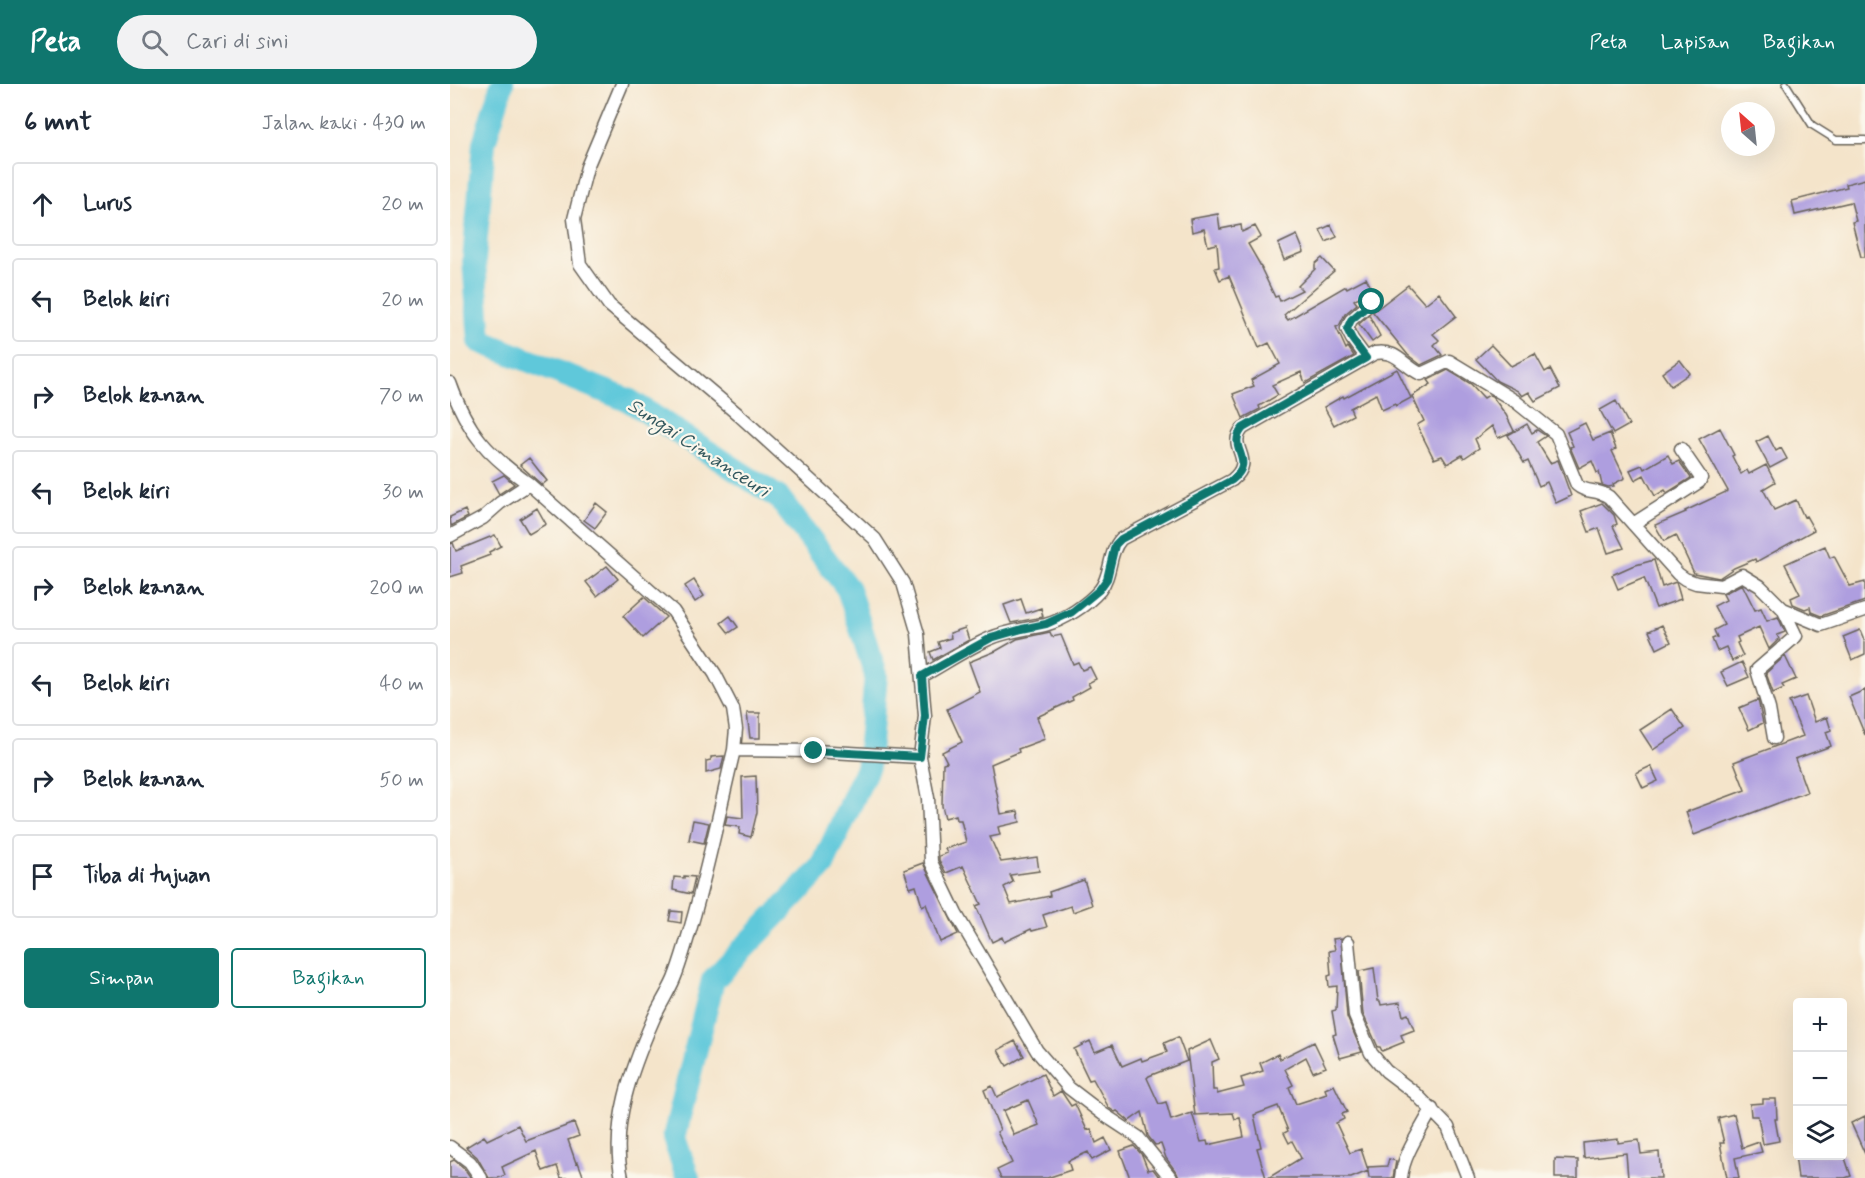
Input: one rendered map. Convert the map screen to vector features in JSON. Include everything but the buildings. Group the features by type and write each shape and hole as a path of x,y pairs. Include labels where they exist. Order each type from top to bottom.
{"street":[{"path":"622,84 587,167 574,219 580,264 609,305 740,416 875,539 903,583 918,634 925,716 915,757 928,798 931,862 956,914 1037,1051 1069,1088 1138,1137 1171,1178"},
{"path":"1366,358 1347,329 1351,320 1372,302"},
{"path":"922,676 991,638 1046,624 1072,612 1099,590 1107,579 1115,545 1121,539 1232,480 1239,474 1243,464 1237,440 1243,428 1374,353 1390,353 1421,374 1449,361 1515,401 1556,434 1576,485 1582,490 1600,491 1609,496 1685,579 1696,583 1721,586 1742,575 1760,586 1783,609 1796,636 1757,670 1769,709 1774,738"},
{"path":"450,383 460,410 472,430 491,453 673,611 715,674 733,710 736,729 734,750 710,857 675,978 653,1019 631,1078 620,1122 619,1163 622,1178"},
{"path":"1633,524 1699,483 1701,478 1681,449"},
{"path":"450,536 483,518 500,502 529,484"},
{"path":"1783,609 1821,625 1865,610"},
{"path":"734,750 814,751 915,757"},
{"path":"1348,942 1355,1016 1371,1053 1386,1071 1415,1092 1448,1127 1468,1178"},
{"path":"1401,1178 1410,1152 1432,1109"},
{"path":"450,1147 470,1162 481,1178"}],"lane":[{"path":"1786,84 1812,125 1836,140 1865,140"}],"waterway":[{"name":"Sungai Cimanceuri","path":"502,84 484,143 474,261 480,341 630,401 779,498 848,589 876,675 868,766 822,867 713,980 674,1138 688,1178"}],"route":[{"path":"814,751 920,757 925,716 922,676 991,638 1046,624 1072,612 1099,590 1107,579 1115,545 1121,539 1232,480 1242,470 1243,464 1237,440 1243,428 1366,358 1347,329 1351,320 1372,302"}]}
